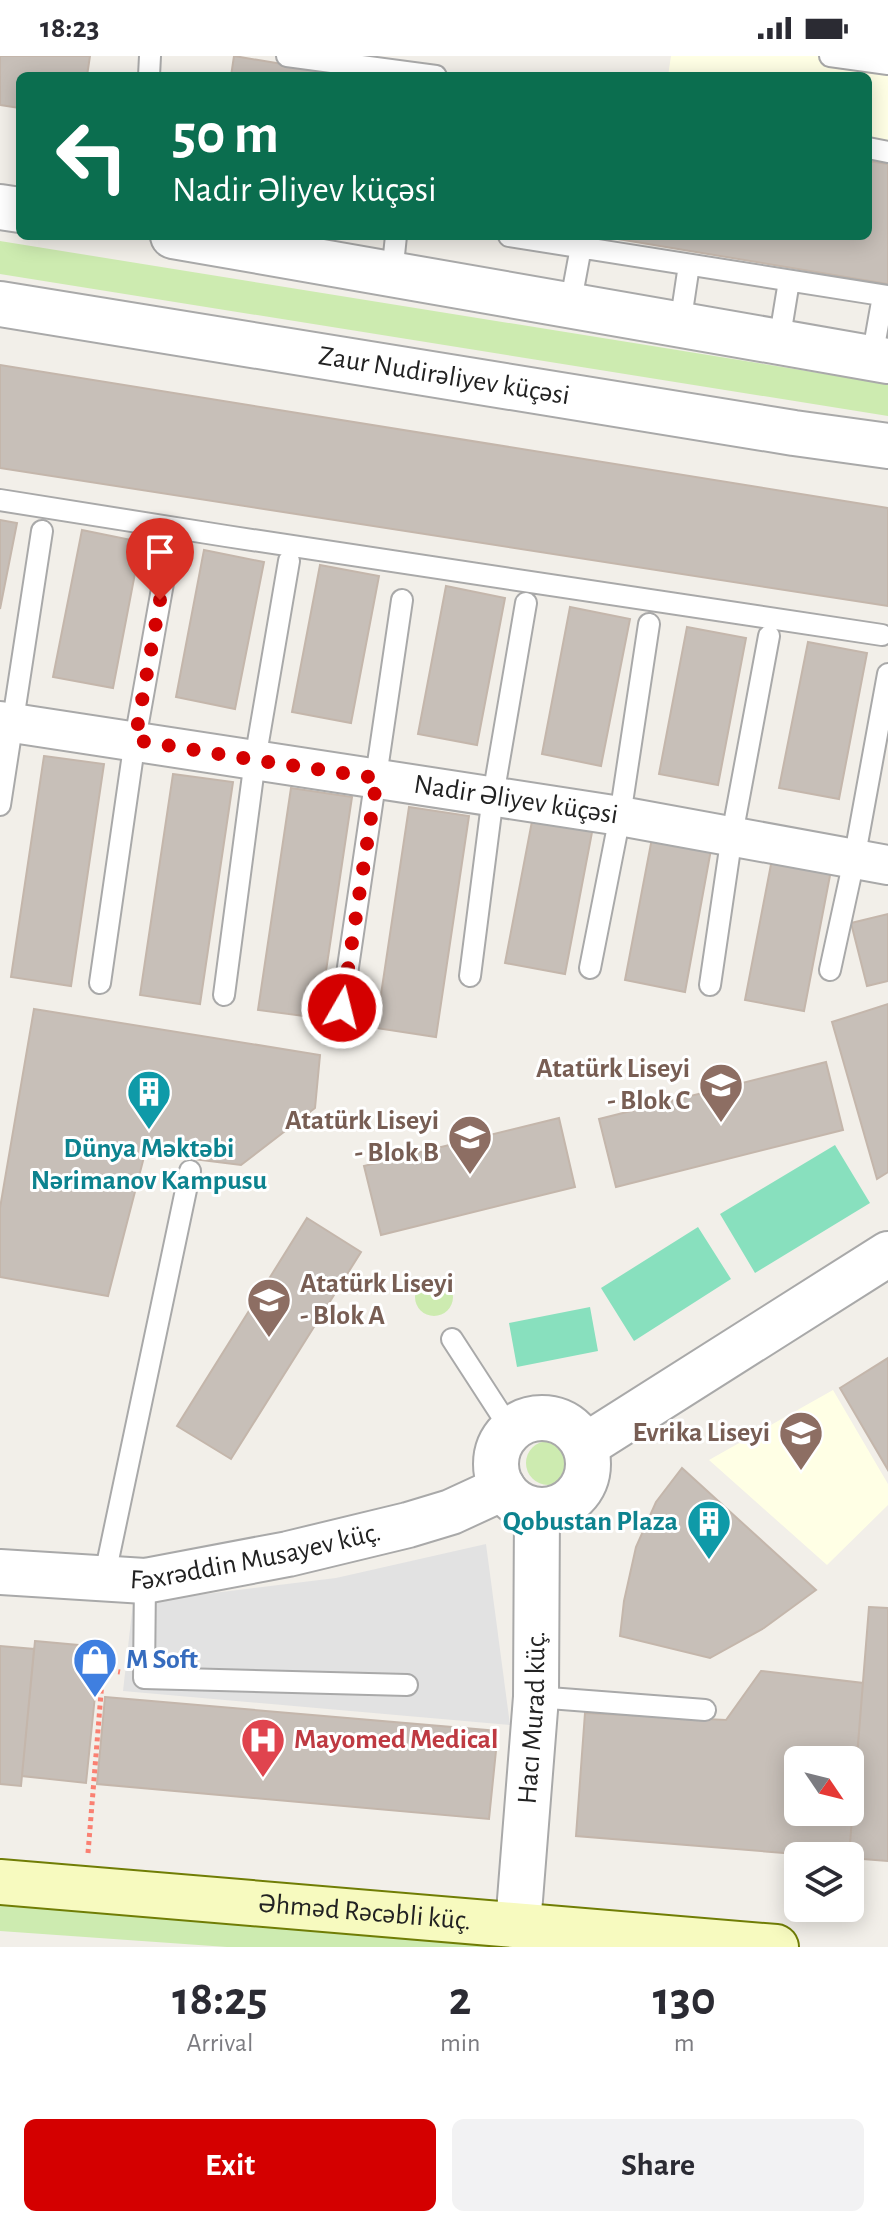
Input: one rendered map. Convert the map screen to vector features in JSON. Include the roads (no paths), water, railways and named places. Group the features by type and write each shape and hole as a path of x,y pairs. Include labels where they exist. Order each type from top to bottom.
{"main road":[{"name":"Əhməd Rəcəbli küç.","path":"0,1882 774,1947"}],"street":[{"path":"220,240 394,255 570,306 880,360"},
{"name":"Zaur Nudirəliyev küçəsi","path":"0,304 888,446"},
{"name":"Nadir Əliyev küçəsi","path":"7,722 620,816 871,862"},
{"path":"585,1446 888,1254"},
{"path":"537,1418 565,1424 577,1433 585,1446 589,1462 587,1478 568,1503 552,1509 520,1499 497,1472 497,1455 502,1441 523,1422 537,1418"},
{"name":"Fəxrəddin Musayev küç.","path":"0,1572 124,1580 288,1554 451,1512 520,1499"},
{"name":"Hacı Murad küç.","path":"518,1925 536,1697 520,1499"}],"lane":[{"path":"287,56 406,72"},
{"path":"830,56 888,64"},
{"path":"535,240 886,296 880,360"},
{"path":"570,306 581,247"},
{"path":"680,325 689,265"},
{"path":"779,342 789,281"},
{"path":"0,500 882,635"},
{"path":"0,805 7,722 42,531"},
{"path":"100,983 135,740 170,544"},
{"path":"224,995 255,760 289,561"},
{"path":"342,1008 402,600"},
{"path":"470,976 493,796 526,603"},
{"path":"590,968 620,816 649,624"},
{"path":"710,985 732,835 769,636"},
{"path":"830,970 871,862 888,674"},
{"path":"190,1171 124,1580 144,1678 407,1685"},
{"path":"452,1339 511,1430"},
{"path":"536,1697 705,1710"}],"place":[{"name":"Atatürk Liseyi - Blok C","path":"721,1124"},
{"name":"Dünya Məktəbi Nərimanov Kampusu","path":"149,1131"},
{"name":"Atatürk Liseyi - Blok B","path":"470,1176"},
{"name":"Atatürk Liseyi - Blok A","path":"269,1339"},
{"name":"Evrika Liseyi","path":"801,1472"},
{"name":"Qobustan Plaza","path":"709,1561"},
{"name":"M Soft","path":"95,1699"},
{"name":"Mayomed Medical","path":"263,1779"}]}
